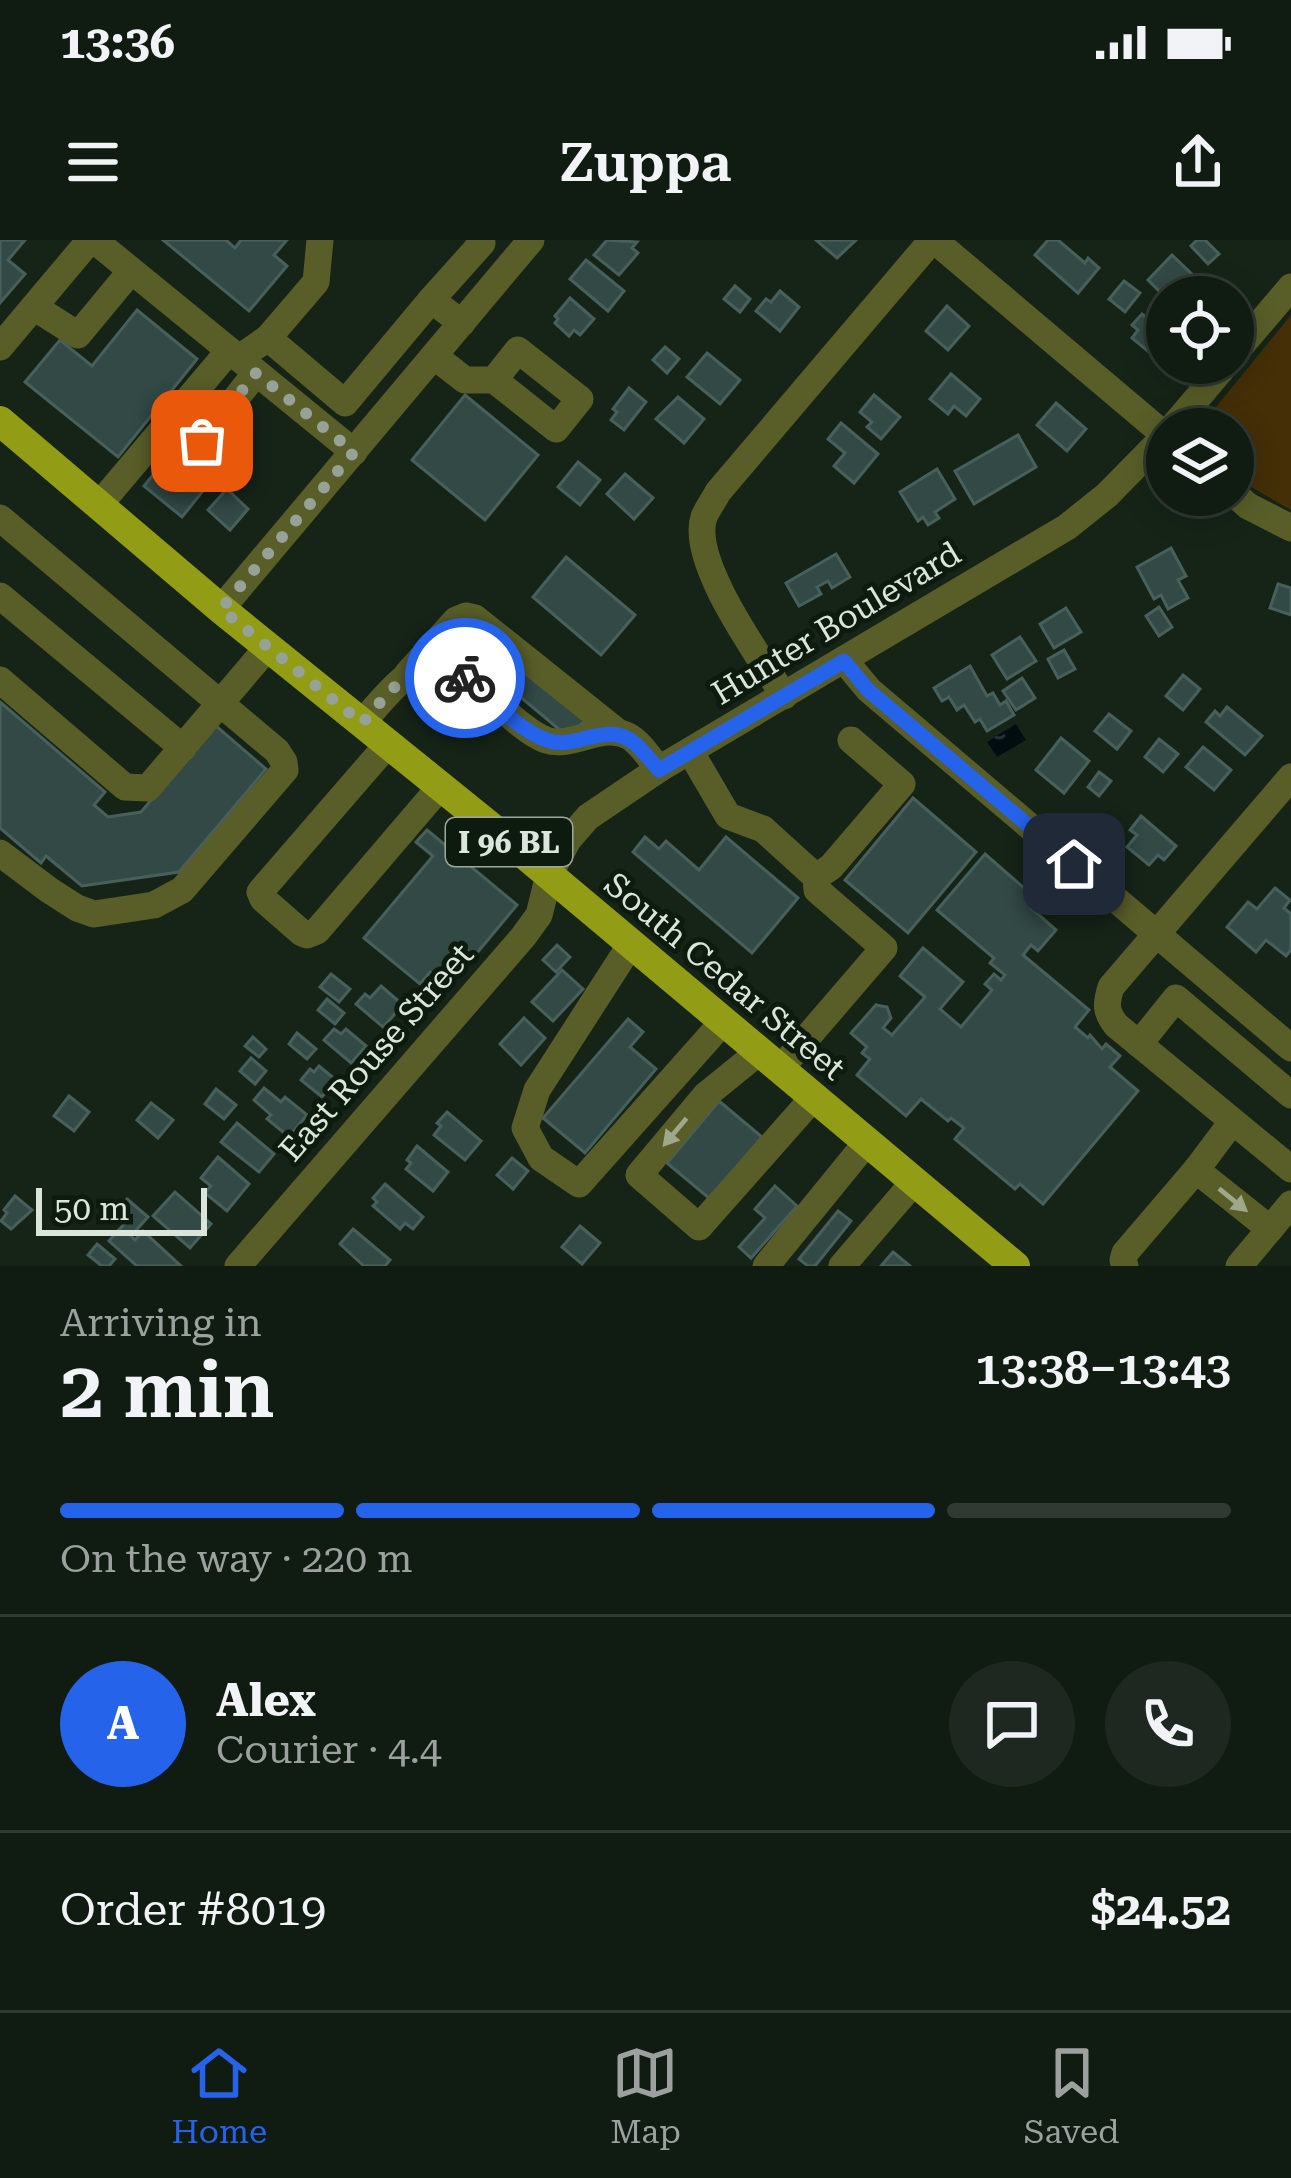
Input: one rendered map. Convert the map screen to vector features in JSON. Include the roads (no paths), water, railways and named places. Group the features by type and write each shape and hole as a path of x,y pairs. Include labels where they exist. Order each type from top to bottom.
{"main road":[{"name":"South Cedar Street","path":"0,421 814,1097 1000,1262"}],"street":[{"path":"0,347 92,240 354,452"},
{"path":"99,505 268,338 316,282 320,240"},
{"path":"268,338 345,403 482,243 479,240"},
{"path":"221,609 531,240"},
{"path":"784,696 712,577 703,549 703,519 718,492 933,240 1146,416"},
{"path":"34,307 78,335 131,271"},
{"path":"1254,331 1291,287"},
{"path":"431,299 462,323"},
{"path":"434,356 465,380 494,380"},
{"path":"202,441 241,360"},
{"name":"Hunter Boulevard","path":"1190,408 1210,384"},
{"name":"Hunter Boulevard","path":"549,875 568,840 589,817 659,770 1067,527 1146,456"},
{"path":"1254,509 1291,528"},
{"path":"0,518 277,751 285,770 182,890 154,905 94,914 49,890 0,853"},
{"path":"0,596 183,748"},
{"path":"362,723 456,620 466,616 475,618 619,733"},
{"path":"0,680 125,787 148,788 268,647"},
{"path":"844,661 868,690 1291,1048"},
{"path":"405,676 440,664 456,670 532,733 568,743 619,733 631,737 659,770"},
{"path":"816,877 831,867 902,784 851,740"},
{"path":"388,744 260,892 302,933 317,932 441,786"},
{"path":"690,752 728,816 763,829 816,877 817,890 884,948 769,1060 706,1095 640,1175 699,1227 814,1097"},
{"path":"1287,1159 1232,1122 1138,1044 1107,1015 1106,1002 1111,987 1291,777"},
{"name":"East Rouse Street","path":"238,1266 523,937 538,915 549,875"},
{"path":"631,944 537,1090 525,1128 541,1158 578,1184 723,1022"},
{"path":"1138,1044 1176,998 1291,1095"},
{"path":"1125,1266 1125,1253 1232,1122"},
{"path":"766,1266 867,1142"},
{"path":"1196,1170 1270,1229"},
{"path":"842,1266 914,1182"},
{"path":"1239,1266 1291,1204"}],"water":[{"path":"1016,724 1026,740 997,757 987,742"}]}
